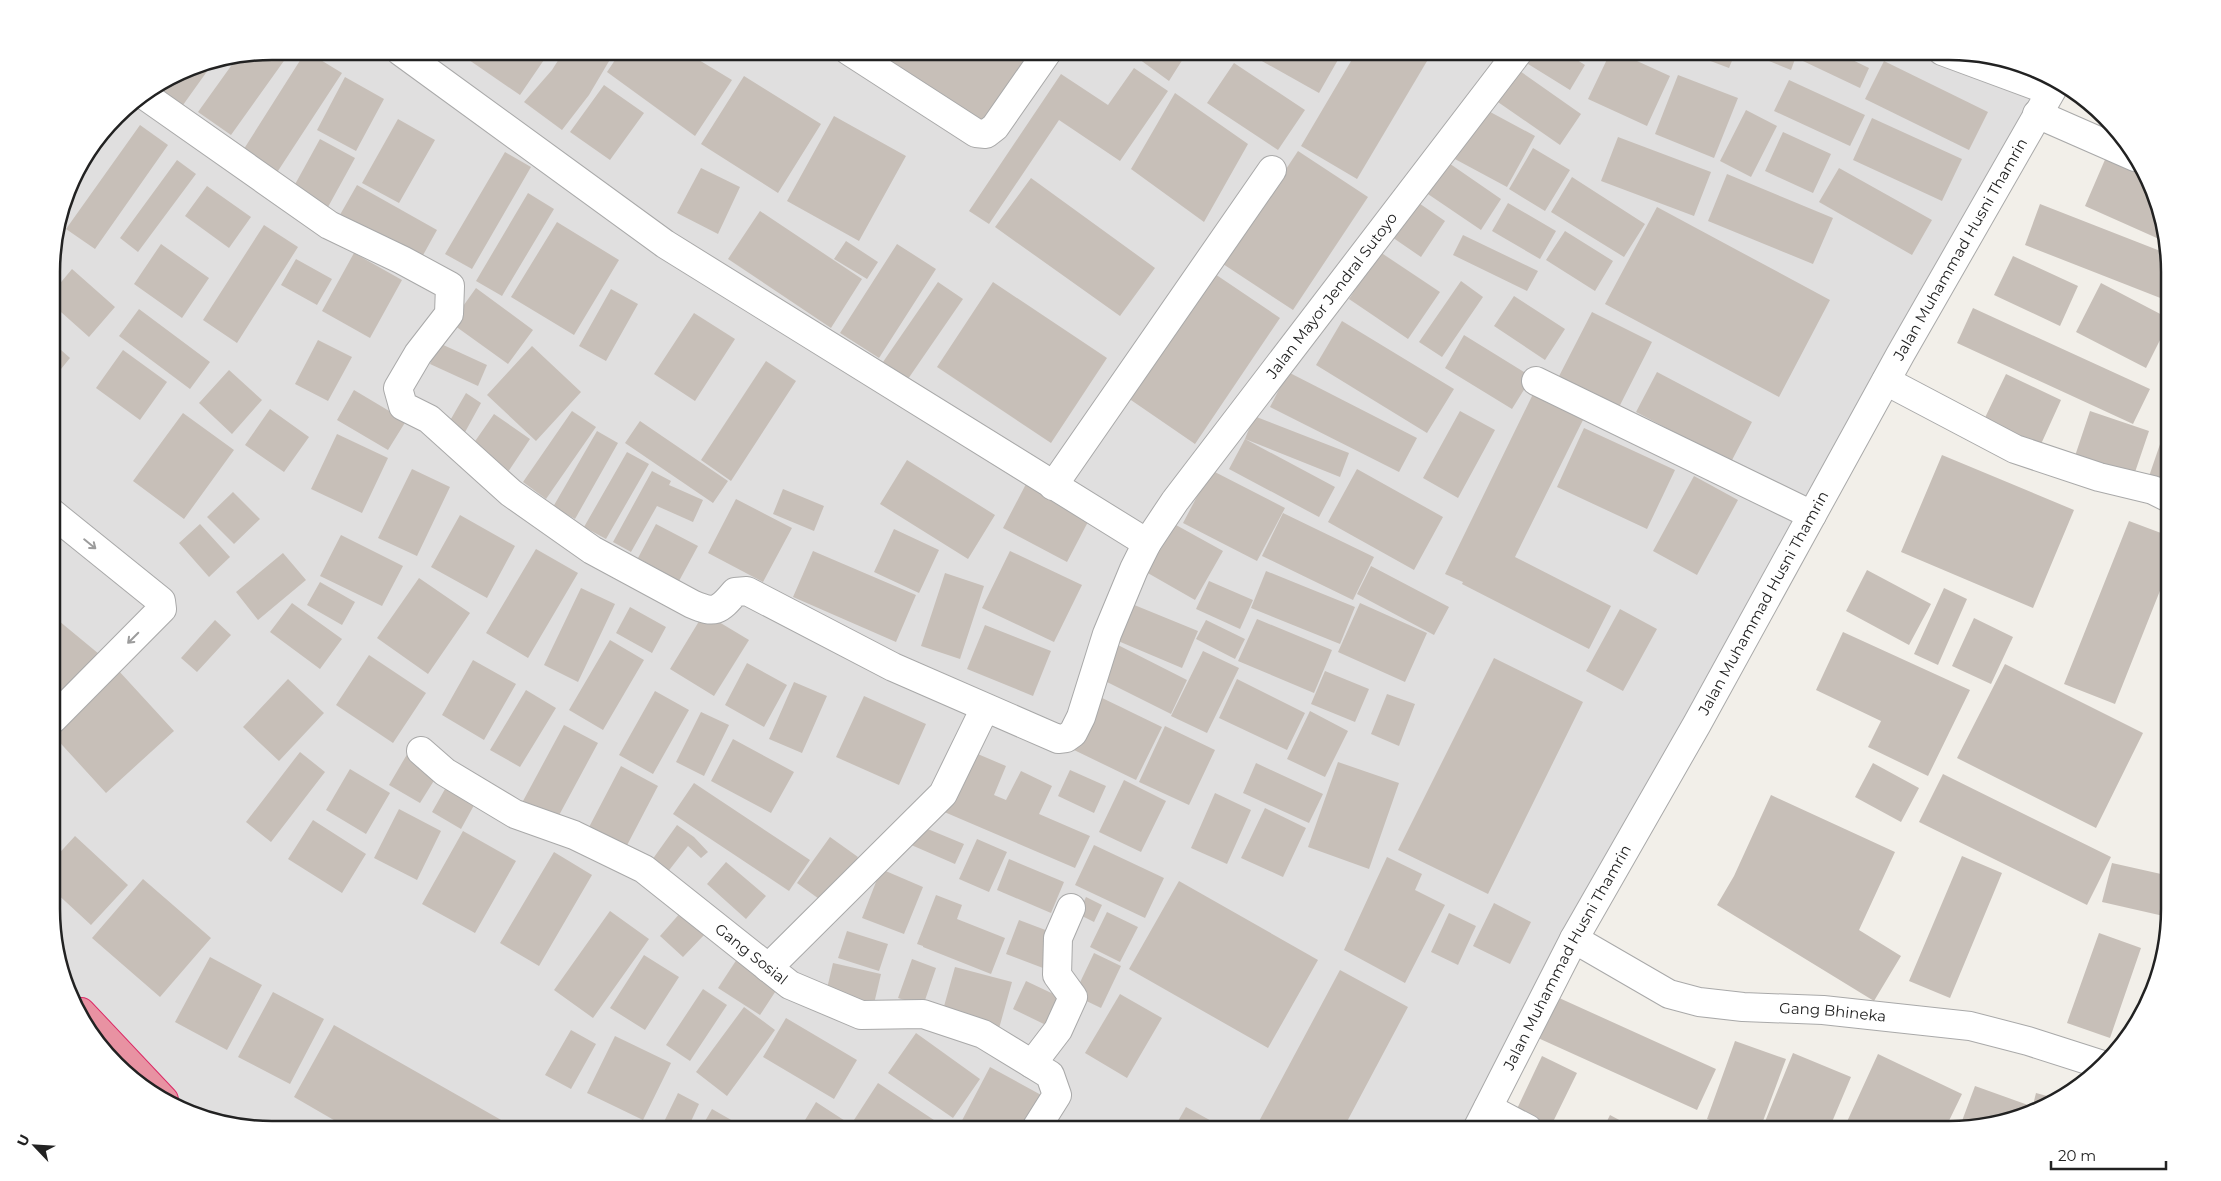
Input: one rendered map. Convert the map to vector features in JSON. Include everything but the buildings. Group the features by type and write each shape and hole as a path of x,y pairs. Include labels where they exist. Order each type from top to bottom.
{"highway":[{"path":"99,1031 140,1075"}],"street":[{"path":"412,60 665,244 1147,543"},
{"path":"863,60 976,133 986,134 995,127 1042,60"},
{"name":"Jalan Mayor Jendral Sutoyo","path":"150,99 329,226 402,260 450,286 449,314 418,354 398,388 403,406 428,419 511,493 592,550 692,604 707,610 717,610 736,592 746,591 893,667 1058,739 1066,738 1073,733 1081,717 1107,634 1147,543 1175,501 1512,60"},
{"path":"1964,60 2048,95 2118,144"},
{"name":"Jalan Muhammad Husni Thamrin","path":"1483,1119 1574,939 1697,724 1886,381 2048,95"},
{"path":"1053,486 1272,170"},
{"path":"1536,381 1812,515"},
{"path":"1886,381 2015,449 2099,477 2153,490 2161,494"},
{"path":"60,519 161,600 162,609 60,712"},
{"path":"768,968 943,794 985,708"},
{"name":"Gang Sosial","path":"421,751 445,772 515,814 574,835 644,869 790,986 862,1016 924,1014 983,1034 1050,1075 1057,1095 1041,1121"},
{"path":"1032,1064 1058,1030 1073,997 1057,975 1058,938 1071,908"},
{"name":"Gang Bhineka","path":"1574,939 1668,994 1684,998 1743,1006 1823,1010 1970,1026 2028,1041 2095,1062"}],"shaded area":[{"path":"258,60 1963,60 2049,91 1476,1121 258,1121 204,1110 166,1093 154,1085 132,1068 113,1049 88,1015 76,990 67,964 60,923 60,258 71,204 88,166 96,154 113,132 132,113 166,88 191,76 217,67"}]}
